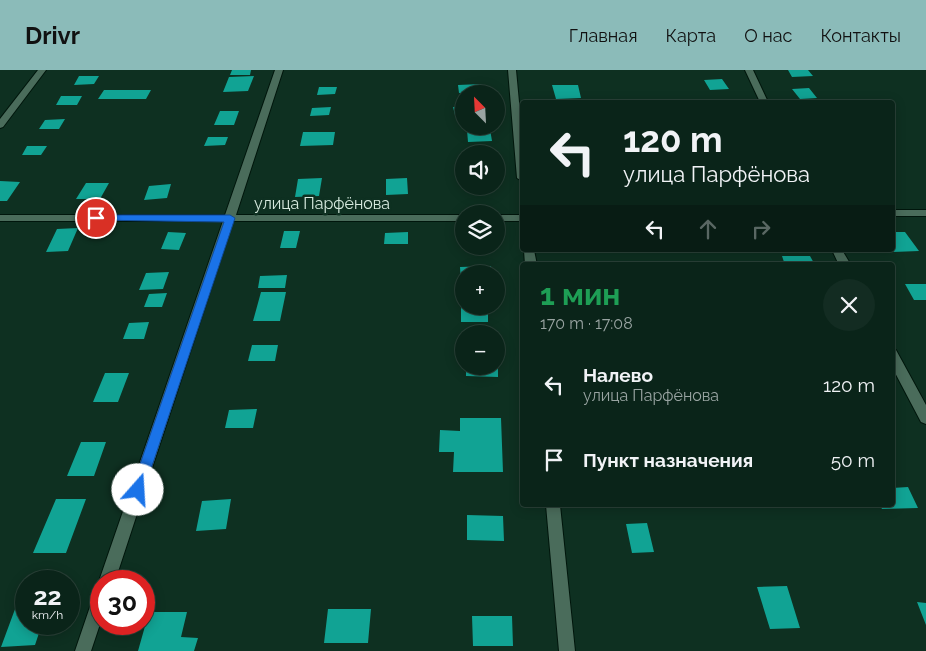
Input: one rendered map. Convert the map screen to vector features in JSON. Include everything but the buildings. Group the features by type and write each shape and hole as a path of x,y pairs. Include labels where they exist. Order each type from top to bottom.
{"street":[{"path":"0,125 42,70"},
{"path":"111,570 279,70"},
{"path":"512,70 520,156"},
{"path":"748,70 763,100"},
{"path":"895,213 926,213"},
{"name":"улица Парфёнова","path":"0,218 455,218"},
{"path":"505,218 520,218"},
{"path":"895,360 926,418"},
{"path":"553,507 567,651"},
{"path":"83,651 90,630"}],"route":[{"path":"96,218 230,218 138,490"}]}
